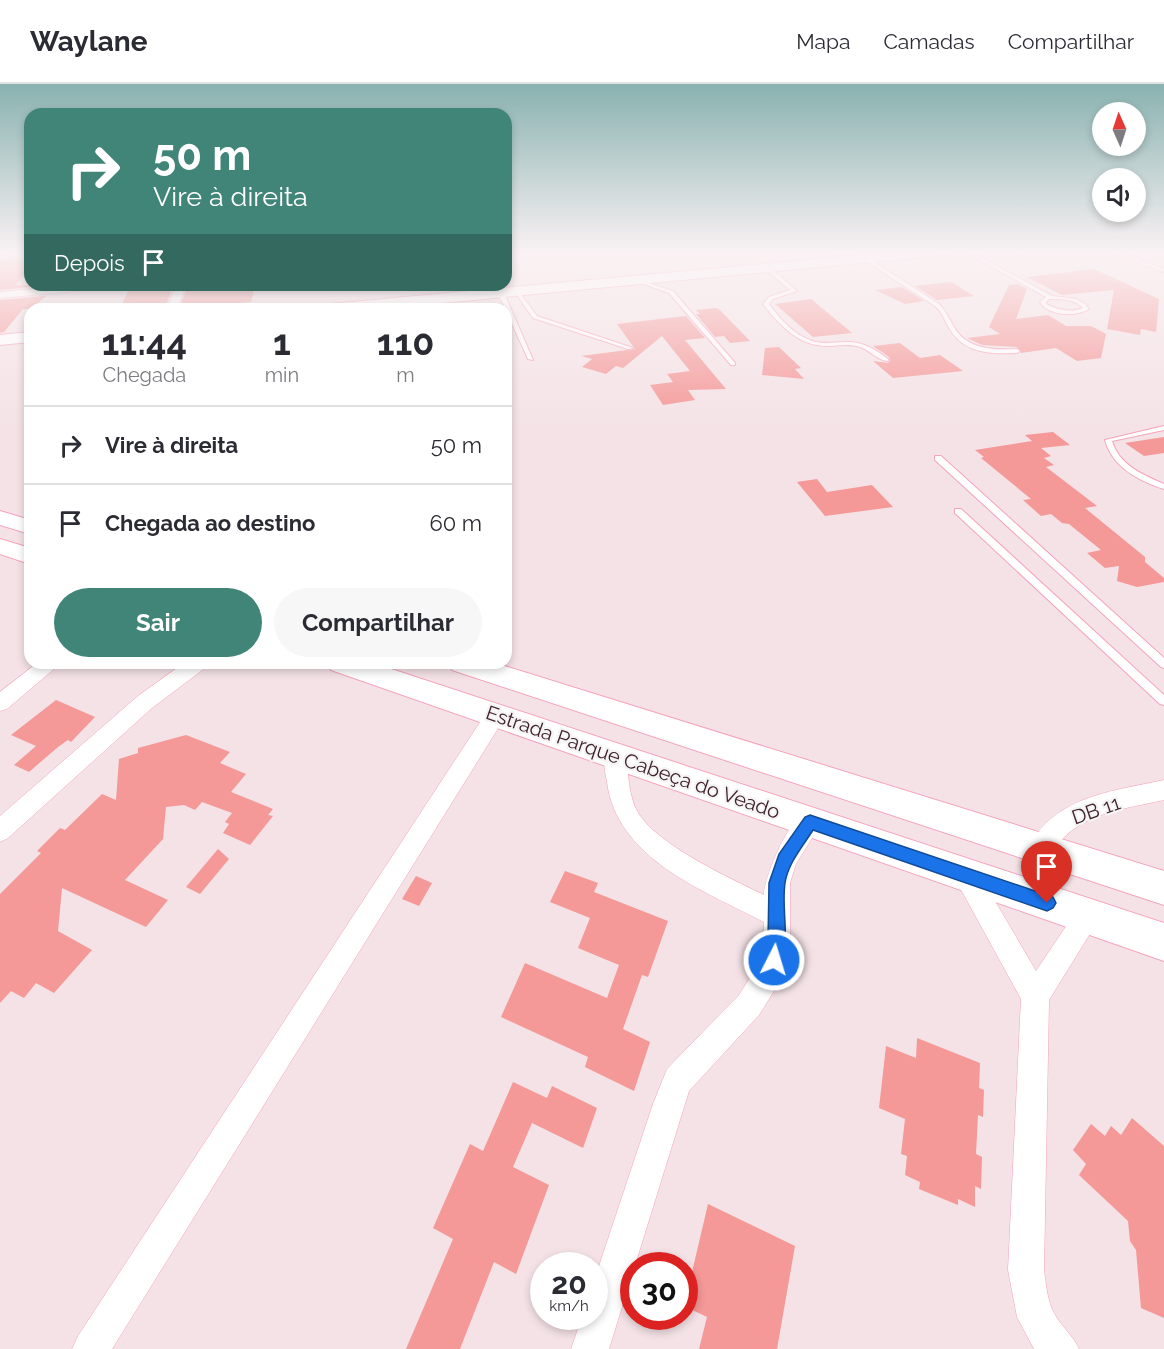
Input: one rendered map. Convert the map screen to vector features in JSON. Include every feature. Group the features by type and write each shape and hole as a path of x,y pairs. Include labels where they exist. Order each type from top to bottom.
{"main road":[{"path":"0,340 24,338"},
{"path":"0,518 24,525"},
{"path":"0,546 24,554"},
{"name":"Estrada Parque Cabeça do Veado","path":"358,669 1164,942"},
{"name":"Estrada Parque Cabeça do Veado","path":"481,669 1164,888"},
{"path":"541,731 562,694"}],"street":[{"path":"0,703 43,669"},
{"path":"0,831 146,702 190,669"},
{"path":"91,1349 495,716"},
{"path":"615,757 620,793 635,827 663,850 776,915"},
{"name":"DB 11","path":"1041,848 1052,828 1068,817 1094,807 1164,790"},
{"path":"590,1349 678,1080 749,1005 767,976 777,940 777,883 781,868 810,822"},
{"path":"966,875 1035,997 1035,1061 1026,1270 1035,1317 1049,1339 1060,1349"},
{"path":"1035,997 1088,916"}],"lane":[{"path":"531,310 536,316 630,348"},
{"path":"687,310 733,364"},
{"path":"772,310 798,336 817,343 864,344 886,360"},
{"path":"943,310 947,313 954,332 965,344 988,351 1017,351"},
{"path":"1058,310 1074,313 1083,310"},
{"path":"512,317 531,359"},
{"path":"1164,428 1108,440 1110,451 1127,468 1164,488"},
{"path":"938,458 1164,664"},
{"path":"958,511 1164,701"}],"building":[{"path":"0,310 22,310 4,332 0,333"},
{"path":"696,310 720,310 750,341 730,343 724,336 715,337 696,314 700,314"},
{"path":"782,310 824,310 852,333 813,337"},
{"path":"997,310 1019,310 1016,319 1048,315 1066,326 1091,326 1106,334 1101,358 1077,361 1056,348 1021,353 1017,347 982,345 967,338 1000,334 989,327"},
{"path":"1110,310 1158,310 1156,332 1141,329 1140,335 1107,329"},
{"path":"686,316 705,338 685,340 726,389 688,390 695,400 663,405 650,385 673,382 667,374 690,371 662,336 623,368 616,366 606,374 582,367 592,359 581,356 635,349 617,324"},
{"path":"900,343 920,358 940,355 963,371 893,378 873,361 888,363 890,361 889,357 873,346"},
{"path":"779,347 801,368 795,369 804,379 762,375 765,348"},
{"path":"1053,432 1070,445 1041,448 1051,456 1044,458 1054,465 1046,467 1097,506 1085,508 1145,557 1145,562 1164,578 1164,582 1137,587 1117,581 1119,566 1105,568 1087,553 1101,550 1069,524 1062,523 1051,514 1041,516 1023,500 1031,499 981,458 984,457 975,450 1032,441 1025,435"},
{"path":"1164,437 1164,453 1144,456 1125,443"},
{"path":"817,479 827,492 872,485 893,507 825,516 797,482"},
{"path":"56,700 95,717 71,742 68,740 58,747 29,772 14,765 36,746 11,735"},
{"path":"186,735 230,752 220,763 246,774 231,792 273,809 268,815 273,816 250,845 223,833 229,824 225,822 232,813 202,802 195,810 184,805 166,807 163,839 125,880 168,900 146,927 62,888 58,931 92,950 54,993 36,983 24,998 11,991 0,1003 0,894 41,853 37,851 60,828 65,830 102,794 116,800 119,759 138,753 138,748"},
{"path":"218,849 229,859 200,894 186,887"},
{"path":"565,871 598,883 594,892 668,921 648,977 642,975 623,1029 650,1042 634,1091 585,1067 588,1057 501,1017 525,963 607,998 619,965 578,948 590,918 550,902"},
{"path":"416,876 432,883 419,906 402,899"},
{"path":"917,1038 980,1063 979,1088 984,1090 983,1117 978,1115 976,1154 982,1157 981,1189 975,1186 975,1207 958,1199 958,1205 919,1189 920,1182 905,1175 907,1156 901,1154 905,1119 879,1108 886,1046 916,1058"},
{"path":"513,1082 547,1098 552,1086 597,1108 583,1148 532,1123 513,1167 549,1185 516,1274 494,1262 460,1349 406,1349 453,1239 433,1228 470,1144 483,1151"},
{"path":"1132,1118 1164,1146 1164,1318 1141,1308 1136,1250 1130,1241 1128,1221 1079,1175 1086,1164 1073,1150 1091,1124 1105,1136 1111,1126 1121,1135"},
{"path":"708,1204 795,1246 777,1349 699,1349 707,1317 698,1313 697,1252"}],"route":[{"path":"774,960 777,940 777,883 785,859 810,822 1047,903"}]}
